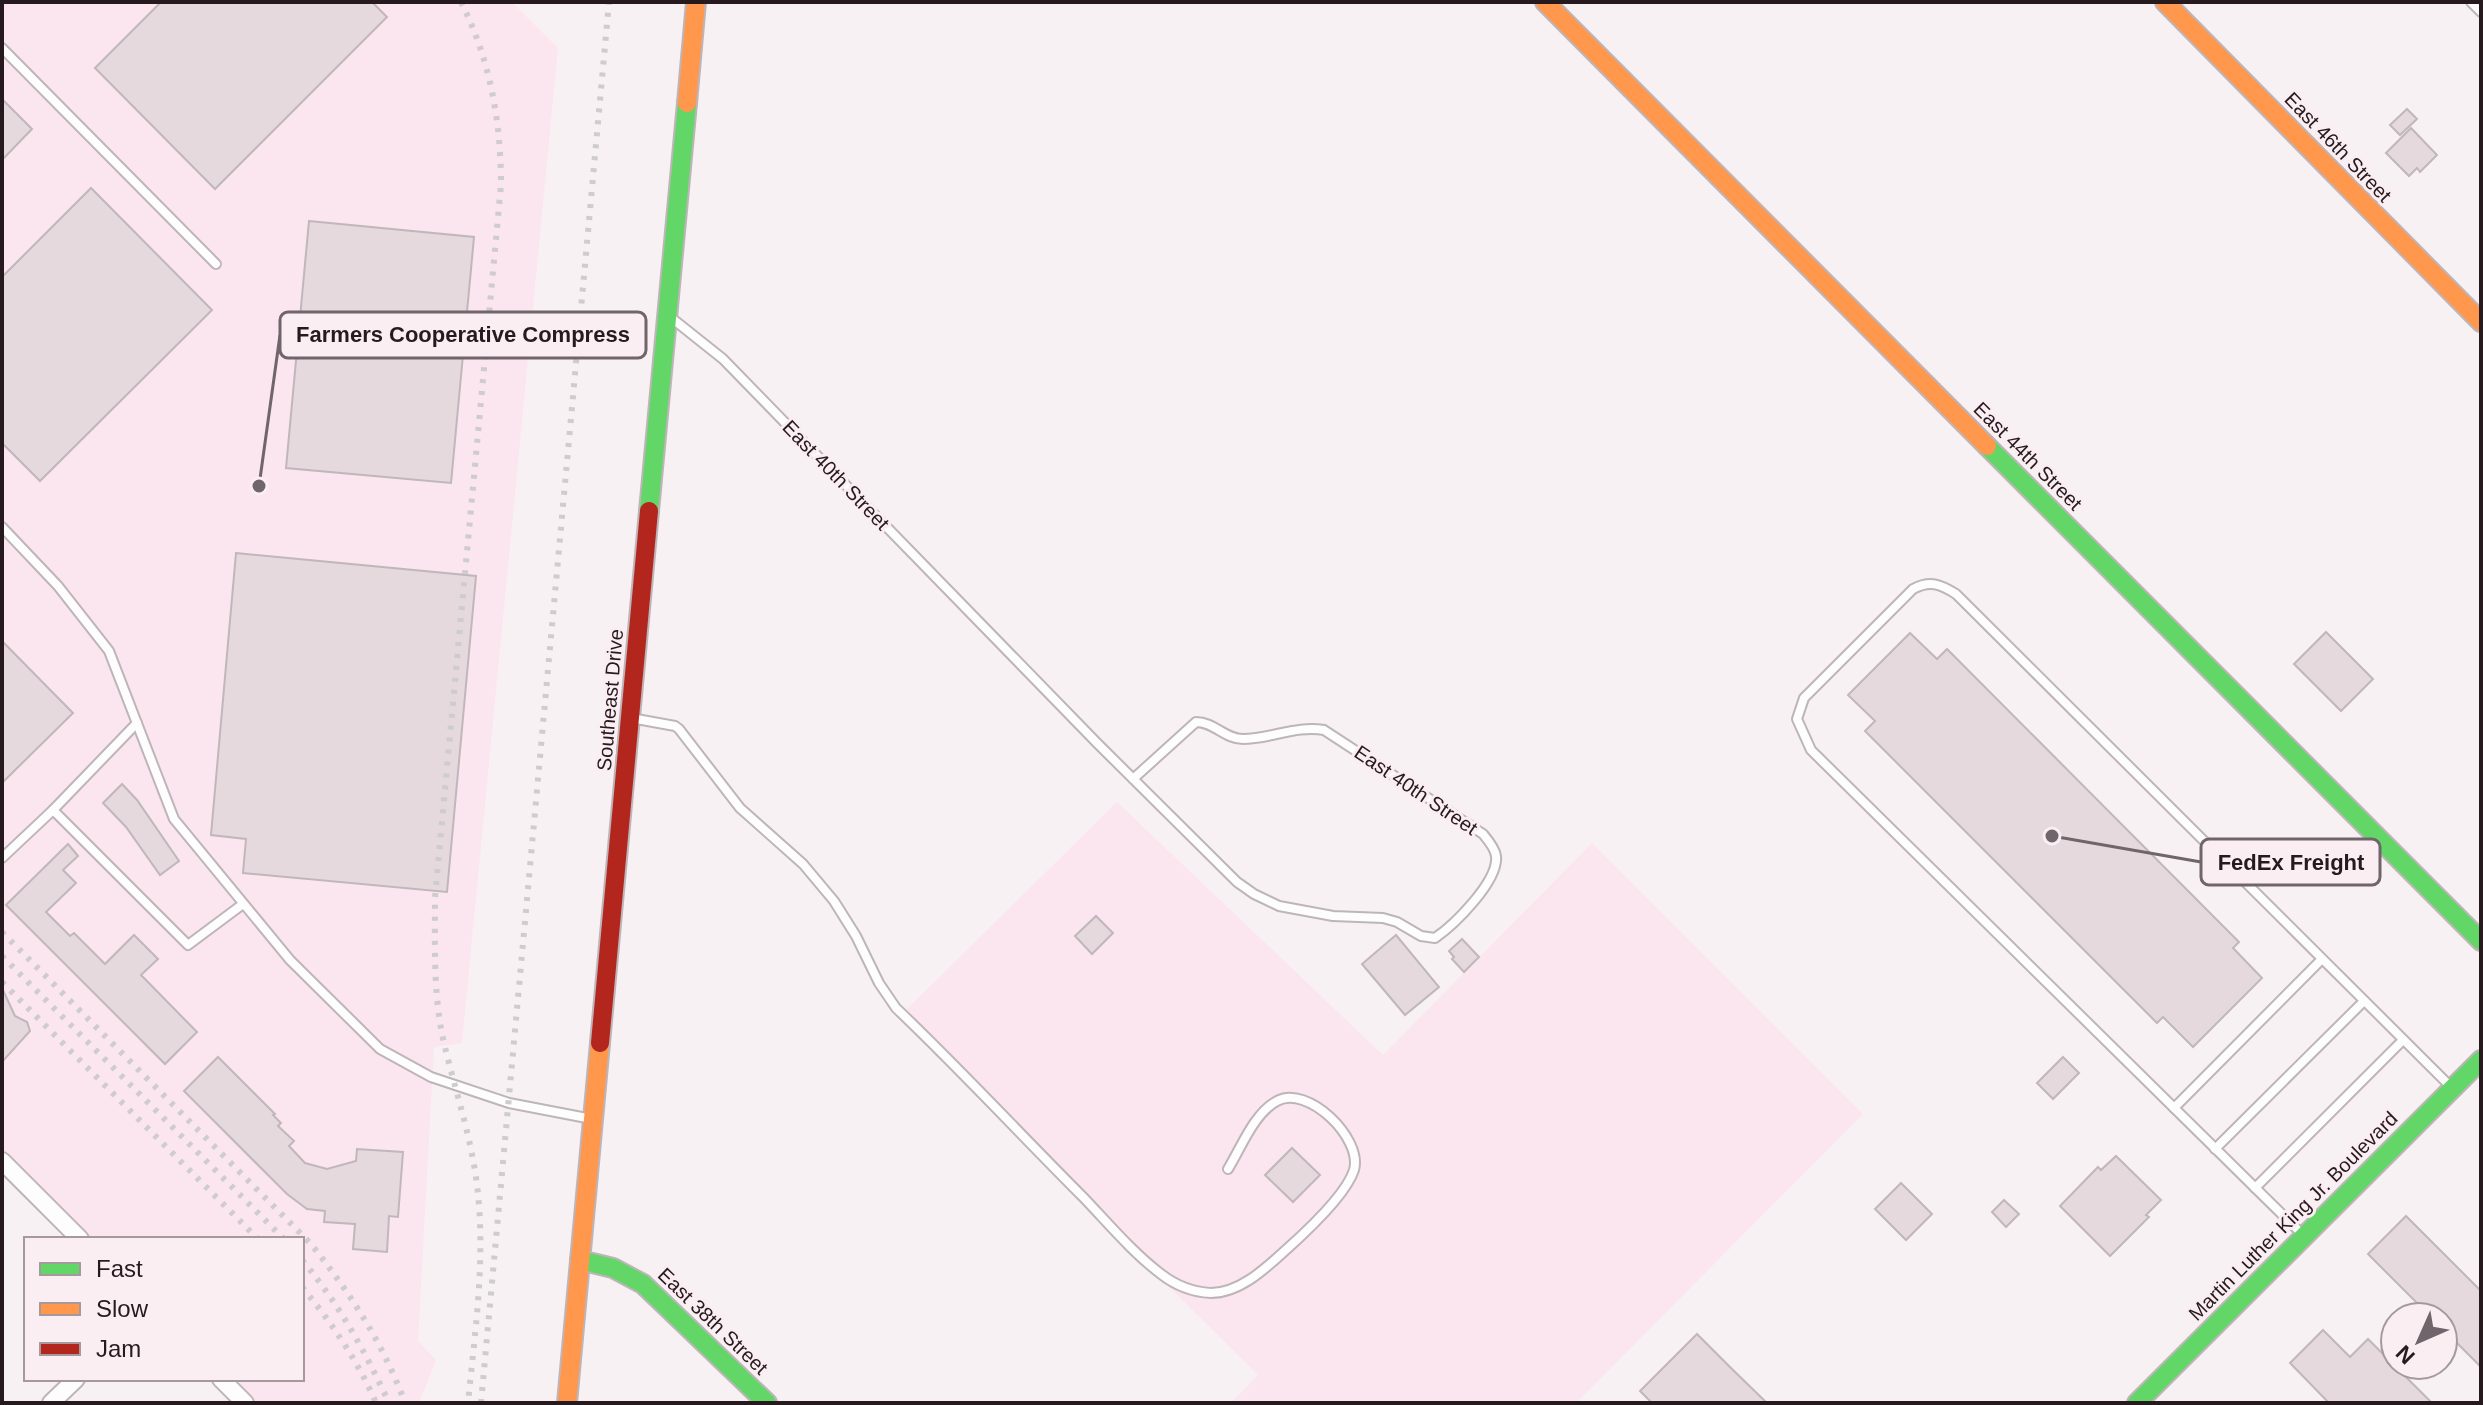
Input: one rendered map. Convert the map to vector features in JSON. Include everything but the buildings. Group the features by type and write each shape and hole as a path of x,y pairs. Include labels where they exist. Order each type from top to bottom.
{"street":[{"name":"Southeast Drive","path":"567,1403 696,2"},
{"name":"East 44th Street","path":"1545,2 2481,941"},
{"name":"East 46th Street","path":"2165,2 2481,322"},
{"name":"Martin Luther King Jr. Boulevard","path":"2137,1403 2481,1060"},
{"path":"2,1161 78,1237"},
{"name":"East 38th Street","path":"580,1260 631,1274 767,1403"},
{"path":"51,1403 74,1381"},
{"path":"223,1381 245,1403"}],"lane":[{"path":"2471,2 2481,12"},
{"path":"2,48 216,264"},
{"name":"East 40th Street","path":"668,315 723,359 1133,779 1237,882 1254,894 1279,906 1333,916 1383,918 1421,936 1435,938 1455,922 1476,898 1495,867 1493,847 1483,834 1324,730 1308,729 1241,739 1209,724 1196,722 1133,779"},
{"path":"2,527 58,586 109,651 174,819 290,960 380,1049 431,1077 509,1103 593,1120"},
{"path":"2304,1236 1811,750 1797,719 1804,698 1913,589 1924,583 1940,584 1956,594 2452,1088"},
{"path":"630,718 679,729 740,808 803,864 834,901 896,1008 1127,1242 1169,1279 1195,1291 1213,1293 1240,1285 1261,1271 1294,1243 1349,1183 1355,1165 1354,1152 1350,1142 1325,1112 1305,1100 1286,1097 1273,1102 1261,1114 1228,1169"},
{"path":"2,858 137,723"},
{"path":"53,810 188,945 243,904"},
{"path":"2174,1108 2322,959"},
{"path":"2215,1149 2364,1001"},
{"path":"2255,1188 2403,1040"}],"shaded area":[{"path":"2,2 512,2 558,48 462,1043 434,1047 418,1341 436,1360 419,1403 245,1403 223,1381 304,1381 304,1237 79,1237 2,1160"},
{"path":"1117,802 1383,1055 1592,843 1863,1114 1576,1403 1231,1403 1258,1375 898,1018"}],"railway":[{"path":"461,2 479,46 492,91 499,138 501,185 435,897 435,970 440,1025 471,1149 479,1212 478,1294 468,1403"},
{"path":"481,1403 609,2"},
{"path":"2,932 311,1244 364,1319 387,1360 405,1403"},
{"path":"2,956 282,1237"},
{"path":"2,982 256,1237"},
{"path":"304,1263 350,1328 389,1403"},
{"path":"304,1290 343,1342 376,1403"}],"traffic: fast":[{"path":"649,511 687,103"},
{"path":"1987,446 2481,941"},
{"path":"2137,1403 2481,1060"},
{"path":"580,1260 613,1268 643,1284 767,1403"}],"traffic: slow":[{"path":"687,103 696,2"},
{"path":"1545,2 1987,446"},
{"path":"2165,2 2481,322"},
{"path":"567,1403 600,1043"}],"traffic: jam":[{"path":"600,1043 649,511"}],"place":[{"name":"Farmers Cooperative Compress","path":"259,486"},
{"name":"FedEx Freight","path":"2052,836"}]}
